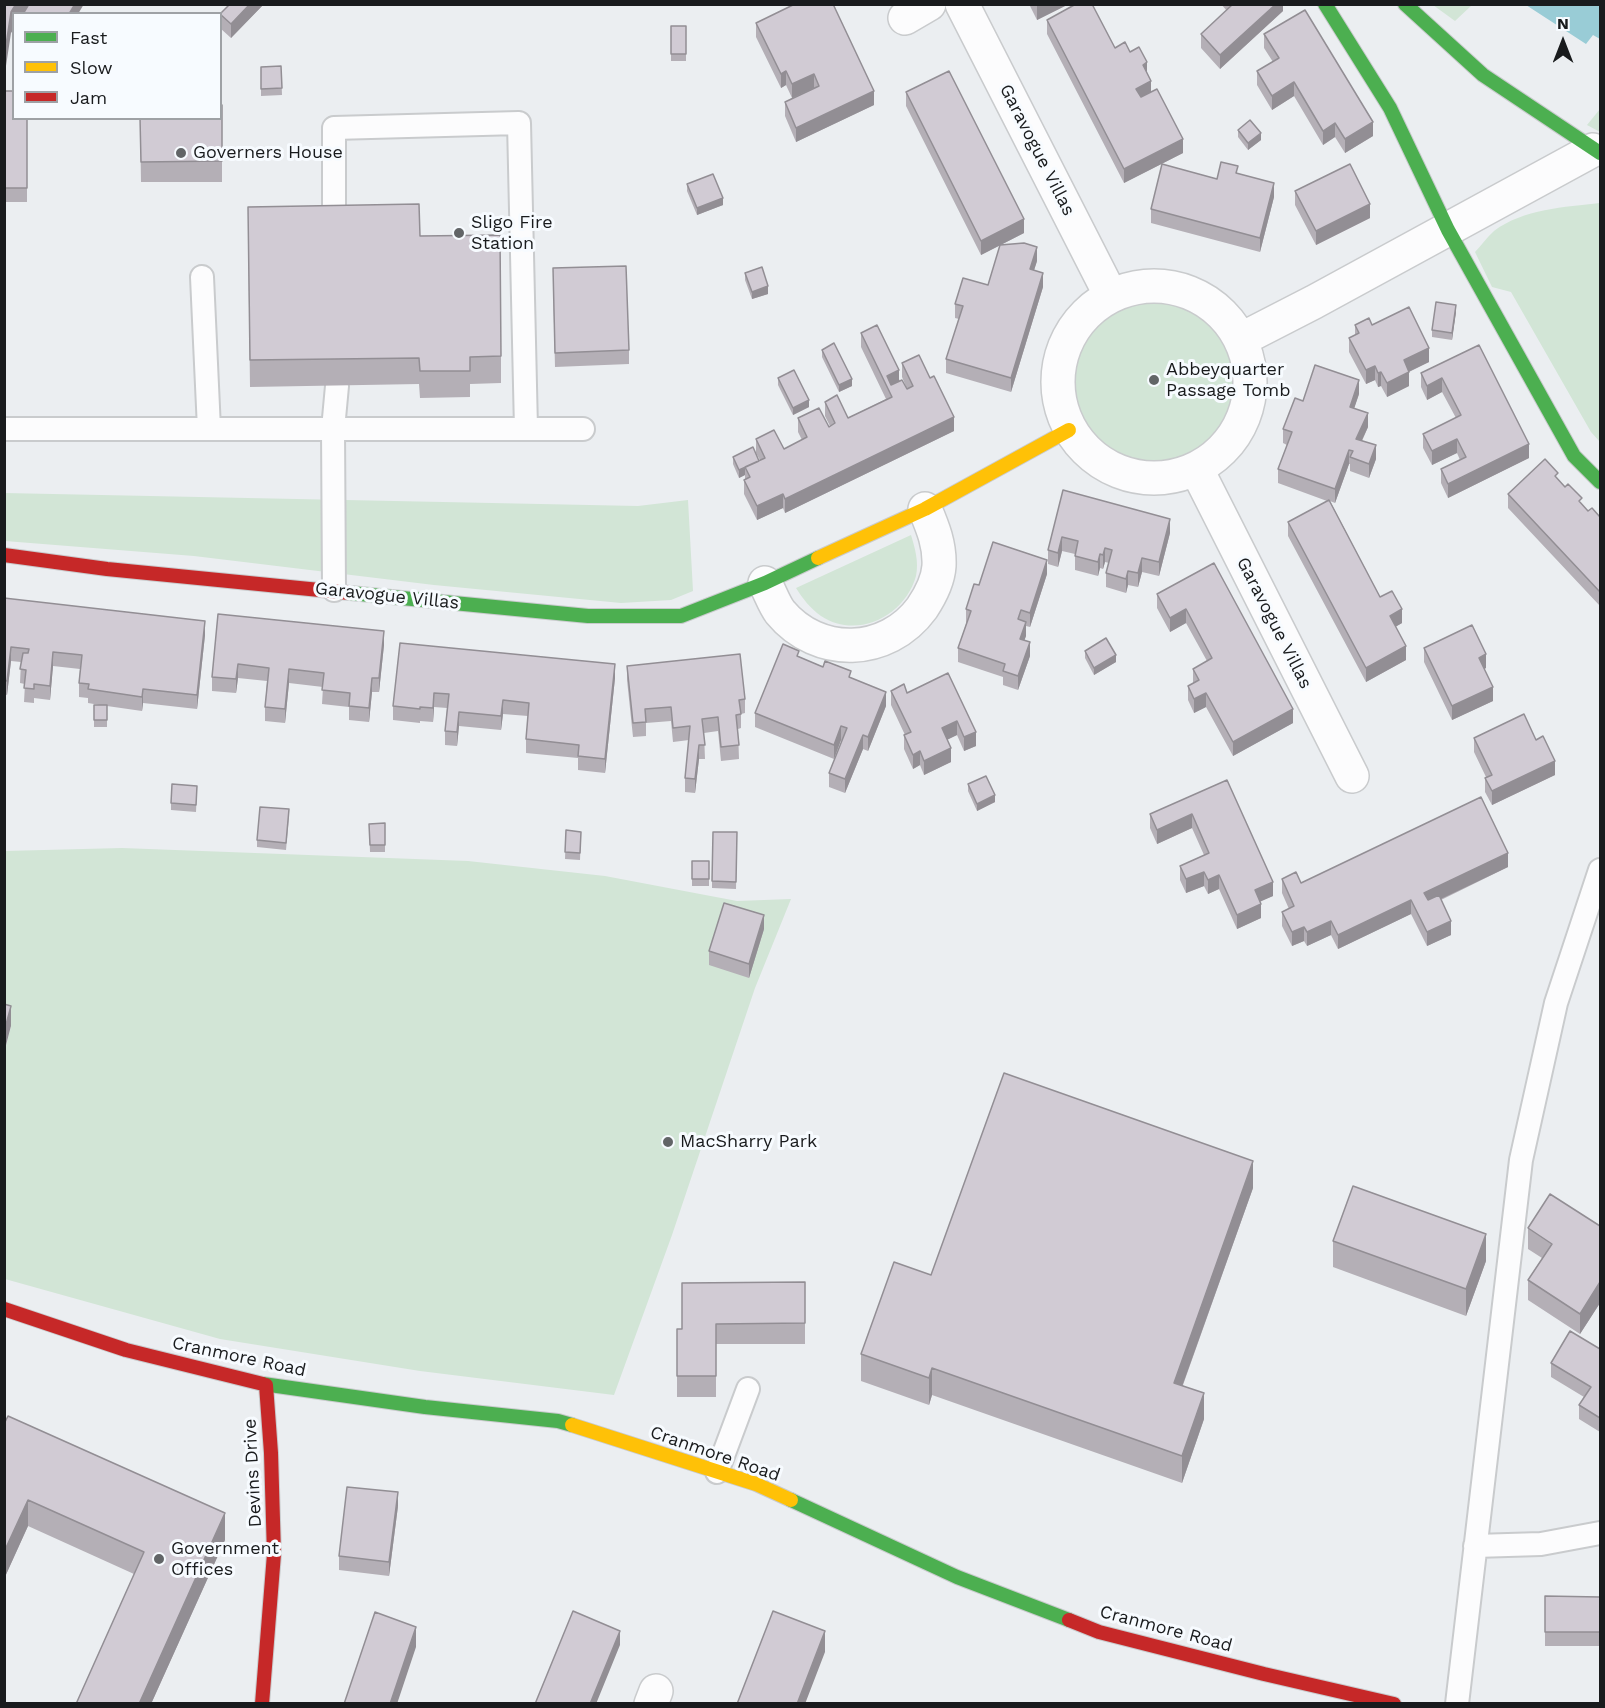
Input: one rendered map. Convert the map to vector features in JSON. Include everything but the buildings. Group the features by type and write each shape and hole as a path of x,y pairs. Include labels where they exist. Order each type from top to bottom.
{"street":[{"name":"Garavogue Villas","path":"962,4 1111,296"},
{"path":"1324,4 1330,10 1390,108 1448,230 1574,456 1600,482"},
{"path":"1242,339 1597,152 1483,75 1405,4"},
{"path":"1153,284 1190,291 1219,309 1242,339 1252,380 1246,416 1230,443 1197,470 1156,479 1121,474 1092,458 1069,430 1058,399 1059,363 1074,326 1105,298 1111,296 1153,284"},
{"name":"Garavogue Villas","path":"4,555 107,569 588,616 681,616 765,583 925,509 1069,430"},
{"name":"Garavogue Villas","path":"1197,470 1352,776"},
{"path":"765,583 779,611 801,632 829,643 859,646 888,638 913,620 931,596 939,567 937,536 925,509"},
{"name":"Cranmore Road","path":"4,1309 126,1350 266,1385 424,1407 558,1421 756,1484 957,1577 1099,1632 1394,1704"},
{"name":"Devins Drive","path":"262,1704 274,1554 266,1385"}],"lane":[{"path":"334,232 334,128 519,123 526,429"},
{"path":"202,277 209,429"},
{"path":"334,590 333,429 337,386"},
{"path":"4,429 583,429"},
{"path":"1457,1704 1521,1160 1556,1003 1600,870"},
{"path":"717,1472 748,1389"},
{"path":"1475,1546 1541,1544 1600,1533"}],"green space":[{"path":"1433,5 1472,5 1455,21"},
{"path":"1600,109 1600,132 1587,125"},
{"path":"1600,203 1600,442 1591,432 1511,292 1492,287 1475,252 1494,231 1518,218 1545,210"},
{"path":"1154,302 1185,308 1210,326 1228,351 1234,382 1228,413 1210,438 1185,456 1154,462 1123,456 1098,438 1080,413 1074,382 1080,351 1098,326 1123,308"},
{"path":"4,493 638,506 688,500 693,591 671,600 621,603 434,585 194,556 5,541"},
{"path":"911,535 917,560 916,576 902,602 891,613 878,620 849,626 835,623 813,610 796,588"},
{"path":"122,848 468,861 605,876 737,901 791,899 755,988 672,1235 614,1395 420,1371 220,1339 5,1279 4,1053 11,1027 5,1025 5,851"}],"water":[{"path":"1526,5 1600,5 1600,39 1593,35 1586,44"}],"traffic: fast":[{"path":"1325,4 1390,108 1448,230 1574,456 1600,482"},
{"path":"1405,4 1483,75 1600,153"},
{"path":"350,593 588,616 681,616 765,583 818,558"},
{"path":"263,1384 425,1407 558,1421 572,1425"},
{"path":"791,1500 957,1577 1069,1620"}],"traffic: slow":[{"path":"818,558 925,509 1069,430"},
{"path":"572,1425 756,1484 791,1500"}],"traffic: jam":[{"path":"4,555 107,569 350,593"},
{"path":"4,1309 126,1350 263,1384"},
{"path":"262,1704 274,1554 266,1385"},
{"path":"1069,1620 1099,1632 1394,1704"}],"place":[{"name":"Governers House","path":"181,153"},
{"name":"Sligo Fire Station","path":"459,233"},
{"name":"Abbeyquarter Passage Tomb","path":"1154,380"},
{"name":"MacSharry Park","path":"668,1142"},
{"name":"Government Offices","path":"159,1559"}]}
